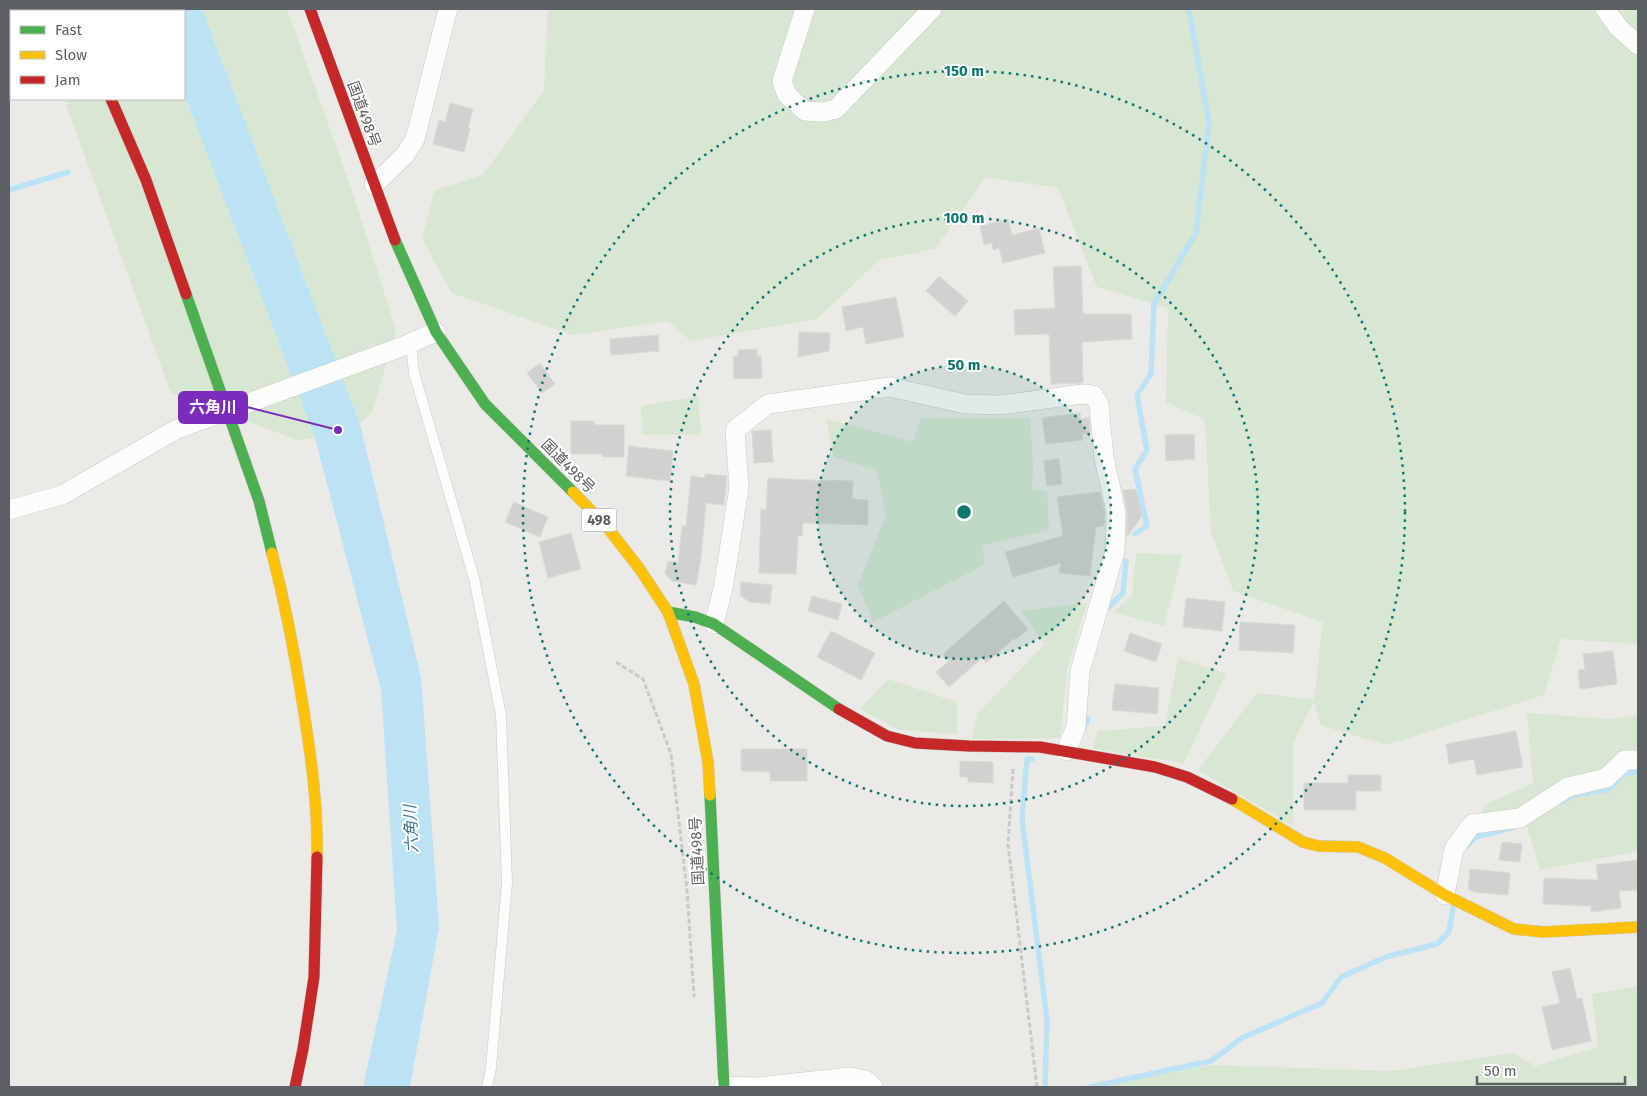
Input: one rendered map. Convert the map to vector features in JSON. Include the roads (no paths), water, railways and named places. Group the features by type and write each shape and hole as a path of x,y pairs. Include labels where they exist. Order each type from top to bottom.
{"main road":[{"name":"国道498号","path":"310,9 374,186 403,260 436,332 485,404 606,527 639,568 668,612 694,684 708,762 724,1087"},
{"path":"110,100 146,180 230,409 259,501 282,591 302,693 314,783 317,833 314,978 295,1087"},
{"path":"668,612 695,617 714,624 846,713 886,736 915,743 1040,747 1155,767 1187,777 1226,796 1303,842 1318,846 1358,848 1385,858 1463,905 1514,929 1543,932 1638,928"}],"street":[{"path":"374,186 405,156 415,138 448,9"},
{"path":"805,9 782,80 787,95 806,110 823,112 836,109 932,9"},
{"path":"1604,9 1619,28 1638,44"},
{"path":"9,510 62,495 177,429 406,345 436,332"},
{"path":"714,624 723,589 739,488 735,430 768,404 890,387 966,404 1001,405 1082,394 1094,395 1099,404 1104,458 1116,512 1115,550 1080,671 1076,727 1066,751"},
{"path":"1445,895 1454,849 1472,824 1520,818 1568,787 1606,778 1625,760 1638,760"},
{"path":"724,1087 759,1087 850,1077 865,1080 873,1087"}],"lane":[{"path":"406,345 474,578 501,715 507,883 491,1068 486,1087"}],"water":[{"path":"202,9 360,424 421,677 439,927 410,1087 363,1087 397,930 381,690 315,438 185,96 185,10 152,10"}],"waterway":[{"path":"1135,534 1147,526 1135,469 1147,450 1137,395 1151,374 1154,304 1196,233 1209,123 1189,9"},
{"path":"9,190 68,172"},
{"path":"1109,607 1123,593 1126,561"},
{"path":"1083,731 1088,719"},
{"path":"1032,759 1027,759 1022,819 1047,1020 1045,1087"},
{"path":"1562,802 1573,795 1607,790 1625,773 1638,772"},
{"path":"1467,846 1475,837 1512,828"},
{"path":"1090,1087 1211,1061 1242,1038 1322,1003 1341,977 1386,957 1437,944 1449,932 1453,907"}],"place":[{"name":"六角川","path":"338,430"}]}
